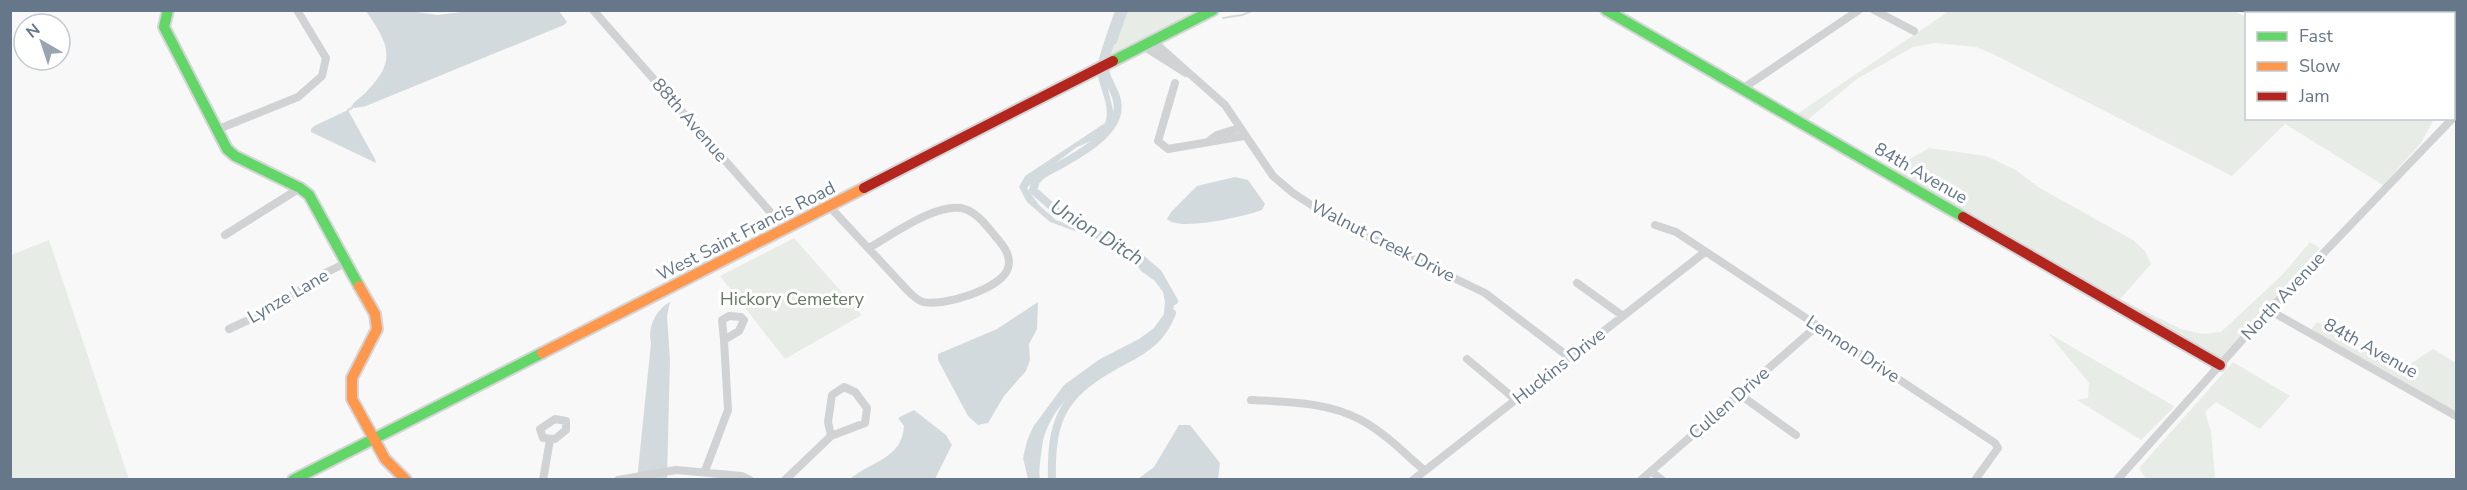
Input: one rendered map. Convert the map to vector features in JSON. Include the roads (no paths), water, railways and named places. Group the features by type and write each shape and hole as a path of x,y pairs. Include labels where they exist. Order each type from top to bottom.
{"street":[{"path":"216,130 298,98 322,76 326,57 297,10"},
{"name":"88th Avenue","path":"593,10 786,230"},
{"name":"West Saint Francis Road","path":"293,480 1213,10"},
{"name":"84th Avenue","path":"1606,10 2220,364"},
{"path":"1742,89 1859,10"},
{"path":"1874,10 1914,31"},
{"path":"168,11 164,27 216,130 231,153 300,188 309,195 377,319 375,337 355,371 351,387 354,404 385,459 406,480"},
{"name":"Walnut Creek Drive","path":"1149,44 1173,66 1193,76 1225,105 1273,176 1312,208 1475,288 1570,358"},
{"path":"1175,83 1158,141 1168,149 1209,141 1218,142 1242,132"},
{"name":"North Avenue","path":"2118,480 2269,310 2451,120"},
{"path":"225,235 300,188"},
{"path":"830,207 916,298 931,303 954,300 987,287 1002,277 1009,265 1009,258 1003,244 975,215 959,207 939,211 869,248"},
{"name":"Lennon Drive","path":"1655,225 1676,232 1995,443 1998,448 1975,480"},
{"name":"Huckins Drive","path":"1413,480 1705,252"},
{"name":"Lynze Lane","path":"229,329 270,310 325,273 346,263"},
{"path":"1577,283 1623,316"},
{"name":"84th Avenue","path":"2269,310 2457,416"},
{"name":"Cullen Drive","path":"1641,480 1817,326"},
{"path":"705,471 728,410 724,340"},
{"path":"1467,359 1516,400"},
{"path":"785,480 831,436 865,423 867,408 855,392 844,387 832,395 828,422 831,436"},
{"path":"1739,394 1796,435"},
{"path":"1251,400 1308,405 1341,411 1374,428 1424,471"},
{"path":"543,480 550,440"},
{"path":"618,480 676,470 705,471 742,476 750,480"},
{"path":"1651,471 1662,480"}],"waterway":[{"name":"Union Ditch","path":"1113,41 1124,10"},
{"path":"1223,18 1242,15 1254,10"},
{"path":"1170,26 1180,20"},
{"name":"Union Ditch","path":"1106,62 1107,77 1117,101 1117,113 1112,125 1092,145 1042,175 1036,181 1033,190 1060,214 1119,245"},
{"path":"348,110 352,108"},
{"name":"Union Ditch","path":"1133,252 1158,273 1174,301"},
{"name":"Union Ditch","path":"1052,480 1054,437 1066,406 1089,382 1140,351 1159,336 1172,313"}],"park label":[{"name":"Hickory Cemetery","path":"792,299"}]}
